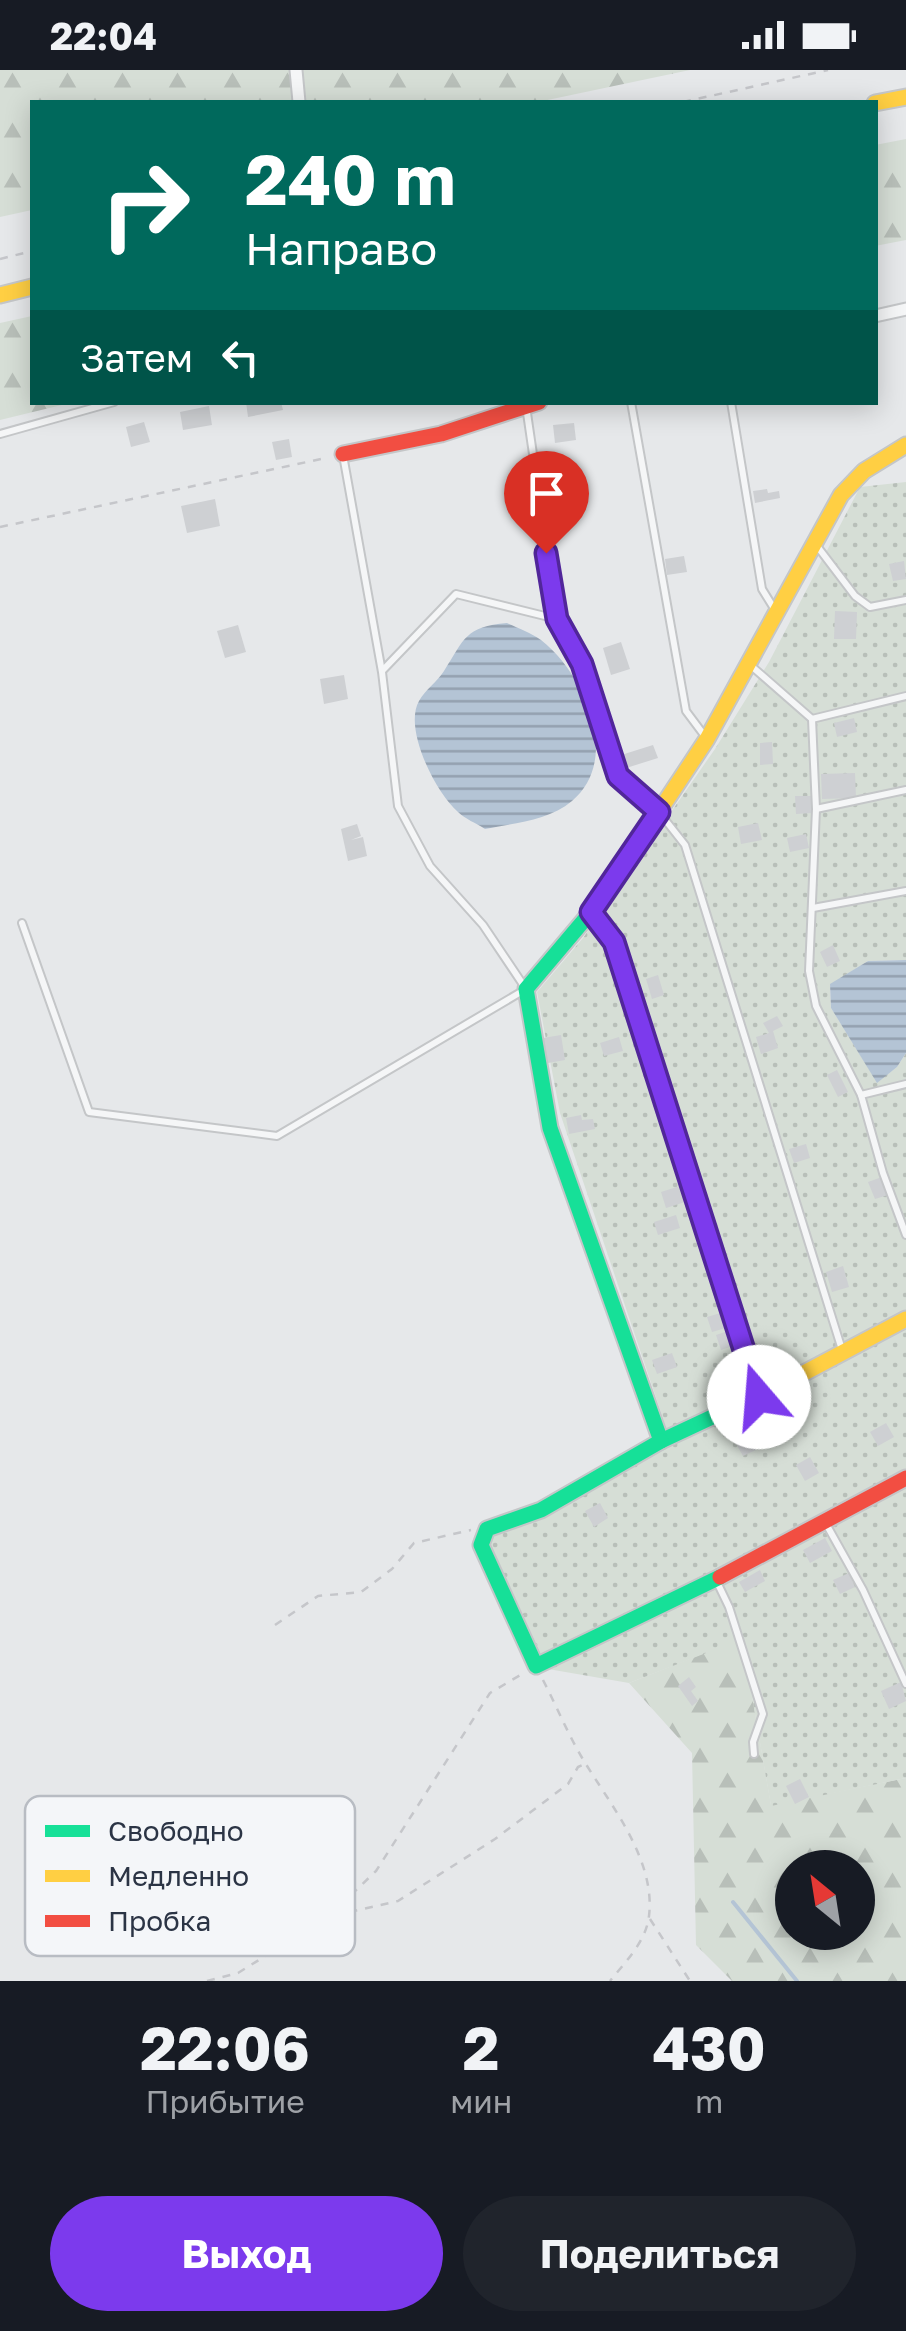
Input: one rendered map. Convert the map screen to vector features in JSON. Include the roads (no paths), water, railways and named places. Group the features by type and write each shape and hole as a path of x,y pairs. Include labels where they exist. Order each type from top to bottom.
{"street":[{"path":"296,70 299,100"},
{"path":"878,103 906,97"},
{"path":"0,295 30,288"},
{"path":"878,315 906,309"},
{"path":"343,454 440,434 529,405"},
{"path":"661,1441 550,1128 526,989 591,912 707,739 841,496 864,471 906,445"},
{"path":"906,1319 759,1397 661,1441 540,1510 488,1528 482,1544 536,1666 716,1579 906,1478"}],"lane":[{"path":"0,434 103,405"},
{"path":"532,405 557,619 582,664 618,776 659,812 684,846 844,1354"},
{"path":"632,405 686,711 707,739"},
{"path":"731,405 762,589 776,611"},
{"path":"22,923 89,1112 277,1136 526,989 483,925 430,866 398,806 382,672 343,454"},
{"path":"814,542 854,596 870,607 906,600"},
{"path":"382,672 456,594 557,619"},
{"path":"747,662 812,719 816,809 810,972 816,1006 861,1095 906,1235"},
{"path":"812,719 906,696"},
{"path":"816,809 906,790"},
{"path":"813,908 906,891"},
{"path":"591,912 614,942 759,1397"},
{"path":"861,1095 906,1084"},
{"path":"824,1521 906,1684"},
{"path":"716,1579 729,1607 763,1714 753,1742 754,1754"}],"water":[{"path":"507,623 541,640 571,674 592,718 594,763 587,783 563,808 530,820 485,829 461,814 440,791 424,760 415,713 419,701 468,636 482,628"},
{"path":"906,960 906,1053 897,1067 877,1083 831,1008 830,984 868,961"}],"waterway":[{"path":"733,1902 797,1981"}]}
